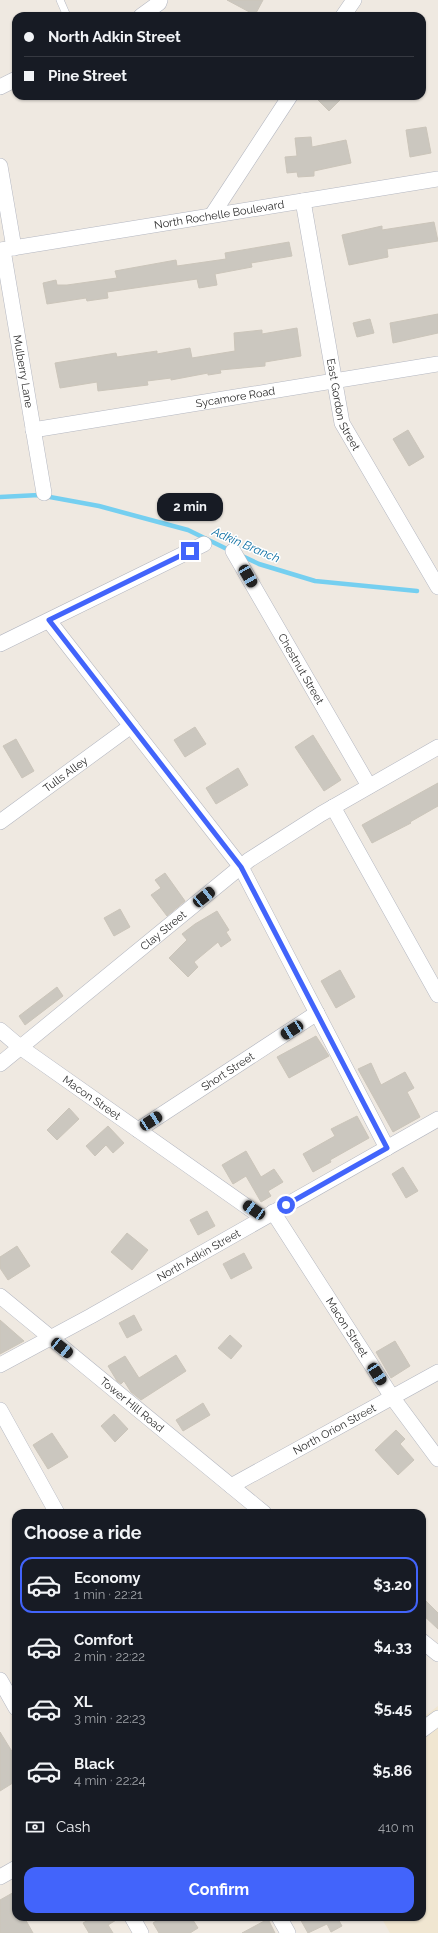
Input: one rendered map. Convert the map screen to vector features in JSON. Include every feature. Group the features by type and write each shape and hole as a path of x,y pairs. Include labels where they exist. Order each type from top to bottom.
{"street":[{"path":"147,12 159,3 160,0"},
{"path":"346,12 354,0"},
{"path":"0,87 12,81"},
{"path":"212,215 287,100"},
{"name":"Mulberry Lane","path":"0,166 6,249 44,493"},
{"name":"North Rochelle Boulevard","path":"6,249 438,179"},
{"name":"East Gordon Street","path":"303,201 342,423 438,587"},
{"name":"Sycamore Road","path":"33,430 334,379 438,364"},
{"path":"4,642 204,544"},
{"name":"Chestnut Street","path":"233,551 369,786"},
{"path":"49,620 241,867 387,1148"},
{"name":"Tulls Alley","path":"0,822 131,726"},
{"name":"Clay Street","path":"0,1064 241,867 333,807 438,747"},
{"path":"333,807 438,995"},
{"name":"Short Street","path":"138,1130 318,1013"},
{"name":"Macon Street","path":"0,1030 20,1047 138,1130 268,1215 392,1398 438,1459"},
{"name":"North Adkin Street","path":"0,1365 438,1119"},
{"name":"Tower Hill Road","path":"0,1296 259,1509"},
{"name":"North Orion Street","path":"231,1486 438,1372"},
{"path":"0,1410 55,1509"},
{"path":"426,1644 438,1654"},
{"path":"0,1680 12,1701"},
{"path":"426,1727 438,1718"},
{"path":"0,1877 12,1870"},
{"path":"134,1921 141,1933"},
{"path":"281,1921 288,1933"}],"lane":[{"path":"60,0 65,12"}],"shaded area":[{"path":"438,1706 438,1933 390,1933 383,1921 426,1921 426,1715"}],"building":[{"path":"227,0 263,0 257,12 249,12"},
{"path":"318,100 340,100 329,111"},
{"path":"426,127 431,153 410,157 406,130"},
{"path":"311,137 312,147 346,140 351,163 314,171 314,176 298,177 297,172 287,173 285,157 297,156 295,138"},
{"path":"434,222 438,241 387,249 388,257 349,265 342,235 382,226 382,230"},
{"path":"289,242 292,256 251,263 252,267 215,274 217,285 199,288 197,279 107,292 108,298 87,301 86,298 47,304 43,283 56,280 57,285 67,285 117,278 115,271 176,260 177,266 226,259 225,253"},
{"path":"438,314 438,333 393,343 390,323"},
{"path":"370,319 374,333 357,337 353,323"},
{"path":"297,328 301,356 265,362 265,366 220,370 221,373 208,375 208,373 171,380 171,378 147,381 148,385 98,391 97,382 60,388 55,363 116,353 117,357 157,351 157,354 190,348 192,358 235,351 234,333 262,330 262,334"},
{"path":"408,430 424,457 409,466 393,439"},
{"path":"195,727 206,744 185,757 174,740"},
{"path":"313,735 341,780 324,791 295,747"},
{"path":"16,739 34,771 22,778 3,746"},
{"path":"238,768 248,785 216,804 206,788"},
{"path":"438,783 438,806 410,822 411,823 372,843 362,825"},
{"path":"165,873 185,901 167,916 151,895 161,888 155,880"},
{"path":"120,909 130,927 114,936 104,918"},
{"path":"217,911 229,930 226,932 231,940 221,947 218,942 194,962 198,967 188,977 169,958 187,940 182,934 195,924"},
{"path":"340,970 355,997 336,1008 321,981"},
{"path":"57,987 63,996 25,1025 19,1016"},
{"path":"316,1036 329,1056 289,1078 277,1057"},
{"path":"371,1063 381,1085 405,1072 414,1088 407,1092 420,1117 393,1132 358,1069"},
{"path":"69,1108 79,1119 57,1140 47,1130"},
{"path":"357,1116 369,1138 330,1160 331,1162 313,1172 303,1154 335,1136 331,1129"},
{"path":"108,1126 124,1143 113,1153 106,1145 95,1156 86,1146"},
{"path":"246,1151 261,1177 274,1169 283,1182 268,1191 271,1196 261,1202 246,1176 233,1184 222,1165"},
{"path":"403,1167 418,1191 406,1198 392,1174"},
{"path":"207,1211 215,1226 198,1235 190,1220"},
{"path":"127,1233 148,1250 132,1270 111,1252"},
{"path":"17,1246 30,1266 8,1280 0,1268 0,1257"},
{"path":"244,1253 252,1268 231,1279 223,1264"},
{"path":"134,1315 142,1330 127,1338 119,1323"},
{"path":"0,1320 24,1341 0,1354"},
{"path":"230,1335 242,1346 231,1359 218,1348"},
{"path":"395,1341 410,1366 391,1378 376,1352"},
{"path":"176,1355 186,1371 141,1400 131,1392 124,1381 121,1384 117,1381 108,1366 125,1356 139,1378"},
{"path":"203,1403 210,1415 183,1431 176,1420"},
{"path":"114,1414 128,1429 115,1442 101,1426"},
{"path":"396,1430 405,1439 400,1444 414,1460 398,1475 375,1450"},
{"path":"52,1433 68,1457 48,1469 33,1445"},
{"path":"426,1601 438,1613 438,1629 426,1618"},
{"path":"0,1732 12,1752 12,1784 0,1791"},
{"path":"12,1893 12,1921 26,1921 33,1933 0,1933 0,1900"},
{"path":"86,1921 114,1921 108,1925 113,1933 89,1933 83,1923"},
{"path":"156,1921 194,1921 198,1928 190,1933 159,1933 153,1923"},
{"path":"264,1921 269,1921 275,1933 242,1933"},
{"path":"301,1921 339,1921 342,1926 331,1932 327,1924 308,1933"}],"waterway":[{"name":"Adkin Branch","path":"0,497 39,495 99,506 188,530 231,551"},
{"name":"Adkin Branch","path":"240,555 259,564 315,581 417,591"}],"route":[{"path":"190,551 49,620 236,858 254,889 387,1148 286,1205"}]}
